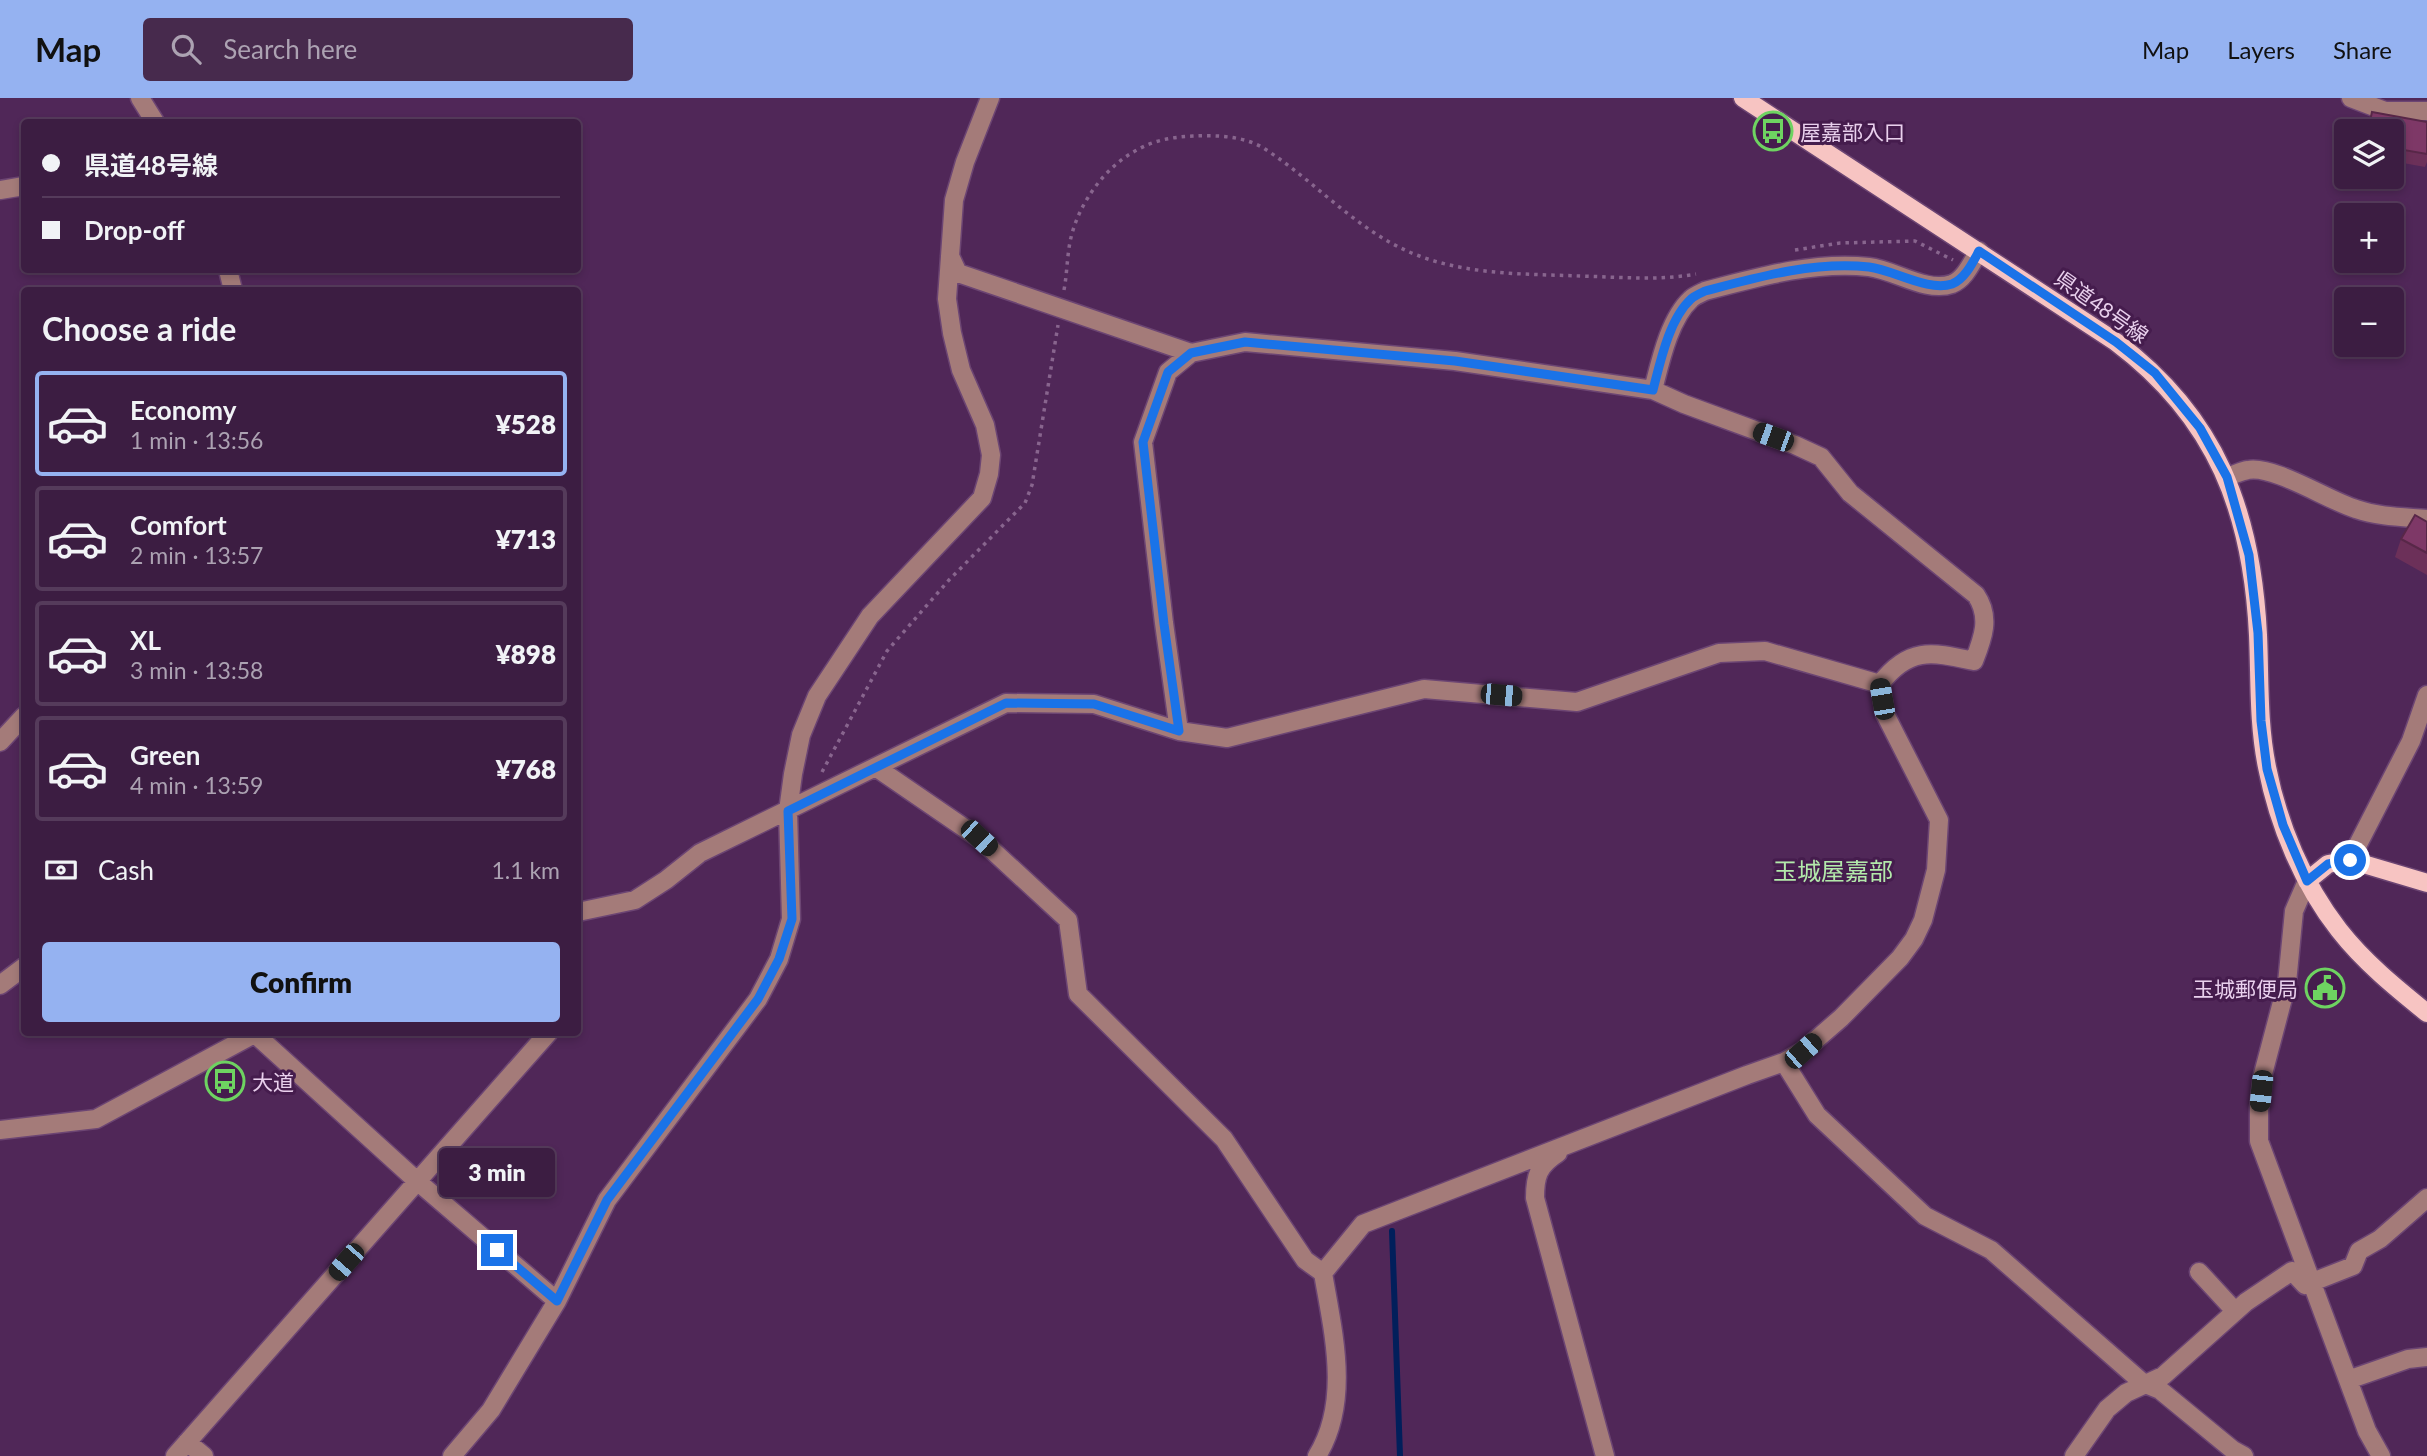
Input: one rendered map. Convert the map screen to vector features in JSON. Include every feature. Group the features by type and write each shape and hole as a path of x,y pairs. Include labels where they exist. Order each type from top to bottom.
{"main road":[{"name":"県道48号線","path":"1743,98 2116,342 2155,373 2200,428 2227,477 2249,555 2258,633 2261,721 2267,769 2283,825 2307,881 2341,933 2389,983 2427,1013"},
{"path":"2307,881 2328,864 2350,860 2427,883"}],"street":[{"path":"140,98 153,119"},
{"path":"452,1456 491,1410 557,1301 607,1200 758,999 779,959 792,919 788,811 801,735 817,696 870,616 982,498 991,455 985,425 961,370 947,299 954,200 965,162 990,98"},
{"path":"2351,98 2385,111 2427,111"},
{"path":"0,190 21,186"},
{"path":"1653,390 1668,336 1679,315 1691,299 1705,291 1809,268 1869,267 1933,286 1954,283 1968,270 1979,251"},
{"path":"950,256 958,273 1191,353"},
{"path":"1179,731 1143,442 1168,372 1191,353 1245,342 1455,361 1653,390 1821,457 1850,493 1976,595 1983,606 1983,638 1974,661 1933,653 1916,656 1889,672 1880,684 1885,714 1938,820 1936,870 1923,920 1914,939 1841,1018 1803,1051 1784,1062 1363,1224 1323,1273"},
{"path":"2227,477 2251,469 2286,478 2359,510 2427,519"},
{"path":"581,911 635,900 700,853 1006,703 1094,704 1179,731 1227,738 1424,689 1577,702 1719,653 1765,651 1880,684"},
{"path":"2350,860 2411,741 2427,695"},
{"path":"0,742 21,719"},
{"path":"877,768 979,838 1068,920 1078,994 1224,1139 1305,1260 1323,1273 1337,1352 1334,1411 1317,1456"},
{"path":"2307,881 2294,911 2287,983 2263,1074 2259,1141 2367,1431 2381,1456"},
{"path":"0,985 21,969"},
{"path":"0,1130 96,1119 250,1036"},
{"path":"259,1036 417,1181 557,1301"},
{"path":"204,1456 181,1449 545,1036"},
{"path":"1784,1062 1817,1115 1925,1216 1991,1250 2143,1383 2160,1390 2244,1456"},
{"path":"1575,1143 1545,1161 1535,1180 1535,1198 1605,1456"},
{"path":"2074,1456 2107,1409 2126,1393 2163,1376 2235,1311 2292,1271 2305,1285 2353,1266 2359,1251 2380,1238 2427,1198"},
{"path":"2199,1272 2235,1311"},
{"path":"2348,1380 2408,1359 2427,1357"}],"building":[{"path":"2372,112 2427,122 2427,154 2404,150 2404,119 2371,119"},
{"path":"2415,515 2427,522 2427,553 2401,539"}],"waterway":[{"path":"1392,1231 1400,1456"}],"place":[{"name":"屋嘉部入口","path":"1773,131"},
{"name":"玉城郵便局","path":"2325,988"},
{"name":"大道","path":"225,1081"}],"district":[{"name":"玉城屋嘉部","path":"1833,870"}],"route":[{"path":"497,1250 557,1301 607,1200 758,999 779,959 792,919 788,811 1006,703 1094,704 1179,731 1143,442 1168,372 1191,353 1245,342 1455,361 1653,390 1668,336 1679,315 1691,299 1705,291 1809,268 1869,267 1933,286 1954,283 1968,270 1979,251 2137,357 2167,386 2200,428 2227,477 2249,555 2256,604 2263,746 2283,825 2307,881 2328,864 2350,860"}]}
